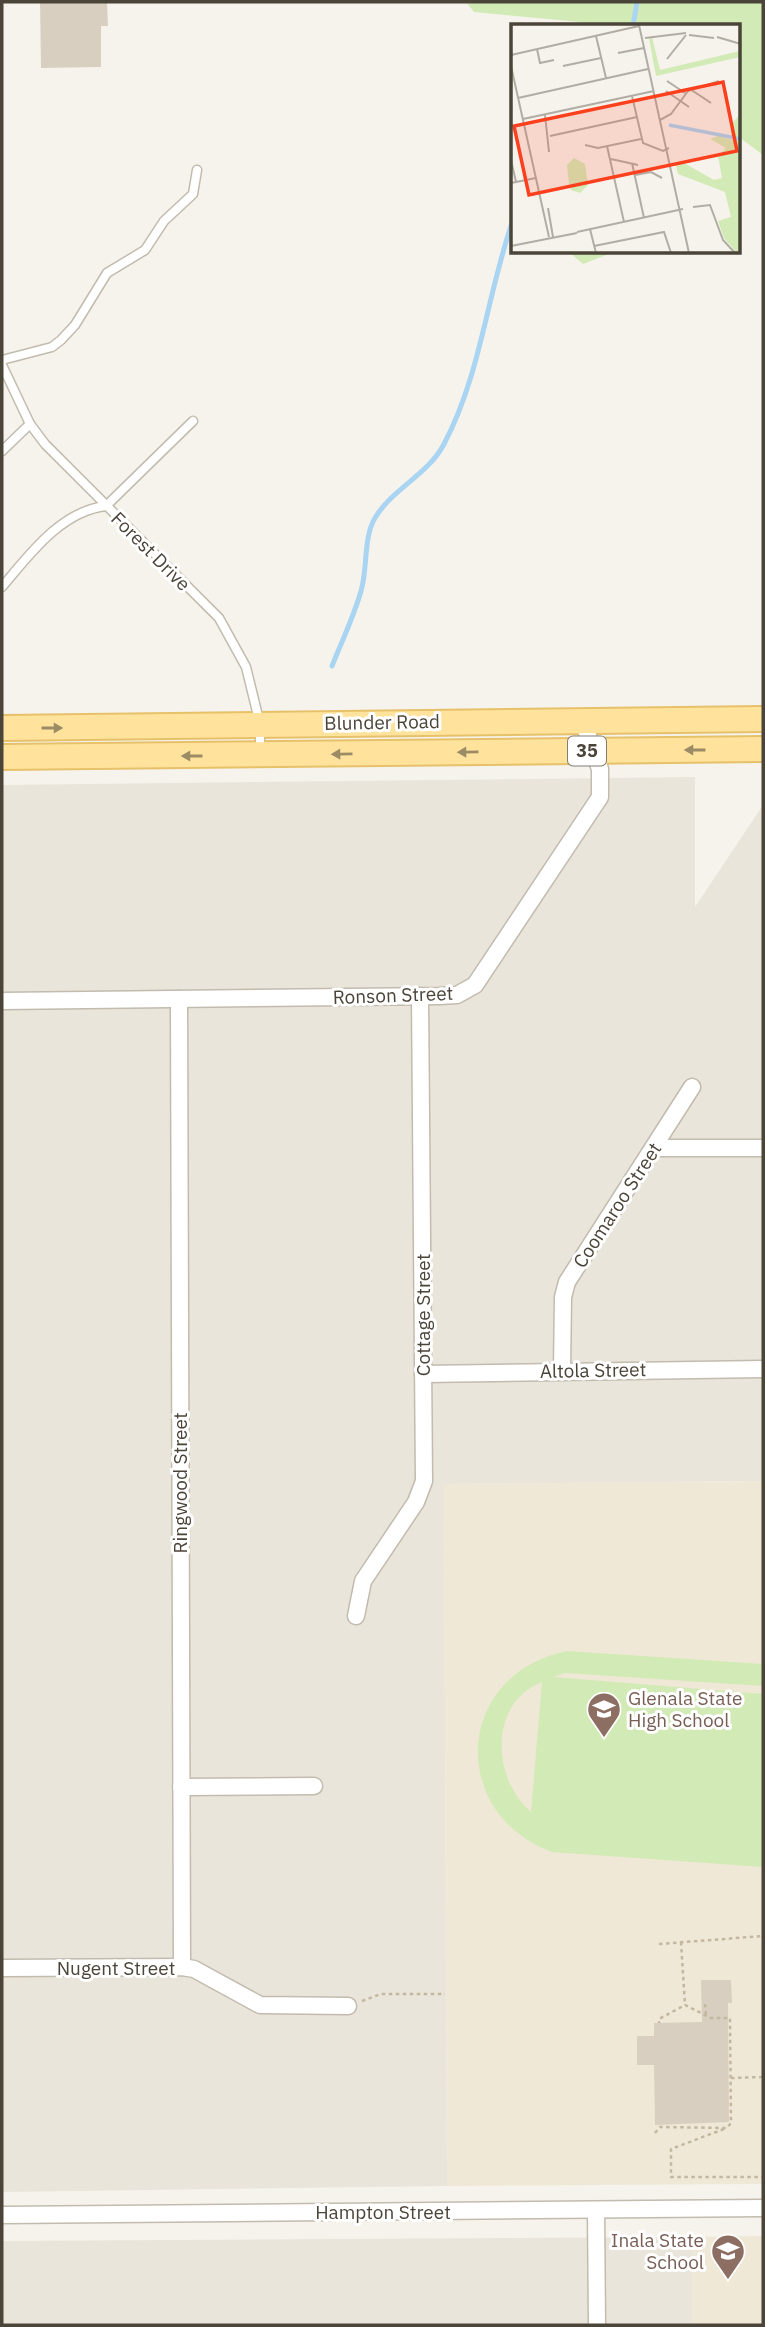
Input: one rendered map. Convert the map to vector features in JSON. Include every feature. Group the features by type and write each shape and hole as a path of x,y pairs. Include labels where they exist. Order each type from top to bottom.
{"main road":[{"name":"Blunder Road","path":"2,728 582,719 763,719"},
{"name":"Blunder Road","path":"2,757 763,749"}],"street":[{"name":"Ronson Street","path":"2,1001 457,995 475,985 600,797 602,786 596,751 582,719"},
{"name":"Cottage Street","path":"356,1616 363,1581 416,1502 424,1480 420,996"},
{"name":"Ringwood Street","path":"179,999 182,1967"},
{"name":"Coomaroo Street","path":"562,1370 563,1297 567,1282 581,1257 656,1148 692,1087"},
{"path":"656,1148 763,1148"},
{"name":"Altola Street","path":"423,1374 763,1369"},
{"path":"181,1787 314,1786"},
{"name":"Nugent Street","path":"2,1968 182,1967 194,1969 260,2005 348,2006"},
{"name":"Hampton Street","path":"2,2215 763,2208"},
{"path":"596,2210 597,2325"}],"lane":[{"path":"2,362 52,347 61,341 75,325 107,273 145,250 164,221 192,194 197,170"},
{"name":"Forest Drive","path":"2,362 30,424 45,444 219,618 246,667 260,724 260,755"},
{"path":"2,587 46,536 93,507 106,506 193,421"},
{"path":"2,451 30,424"}],"path":[{"path":"659,1944 763,1936"},
{"path":"681,1942 685,2005"},
{"path":"348,2006 382,1994 445,1994"},
{"path":"705,2004 706,2015"},
{"path":"685,2005 711,2020 730,2018 731,2123 727,2128 671,2150 671,2177 763,2177"},
{"path":"659,2023 659,2019 685,2005"},
{"path":"731,2078 763,2077"},
{"path":"655,2133 660,2127 727,2128"}],"shaded area":[{"path":"695,777 695,907 763,805 763,1481 444,1484 447,2186 2,2192 2,785"},
{"name":"Glenala State High School","path":"763,1481 763,2184 447,2186 444,1484"},
{"name":"Inala State School","path":"763,2236 763,2325 692,2325 692,2237"},
{"path":"692,2237 692,2325 2,2325 2,2241"}],"green space":[{"path":"466,2 763,2 763,155 740,138 740,24 602,24 474,12"},
{"path":"571,254 609,254 583,264"},
{"path":"567,1651 763,1664 763,1686 565,1673 553,1677 763,1694 763,1867 552,1852 518,1833 495,1808 481,1778 478,1746 485,1715 502,1687 530,1665","holes":["542,1682 531,1812 518,1798 509,1781 503,1762 502,1742 512,1707 524,1692"]}],"building":[{"path":"40,2 107,2 108,26 101,26 101,67 41,68"},
{"path":"701,1980 731,1980 732,2003 728,2003 729,2122 655,2125 654,2065 637,2065 637,2036 654,2036 654,2023 702,2022"}],"waterway":[{"path":"633,24 637,2"},
{"path":"332,666 361,591 367,544 375,518 391,499 429,465 444,444 457,417 475,362 511,226"}],"place":[{"name":"Glenala State High School","path":"604,1739"},
{"name":"Inala State School","path":"728,2281"}]}
